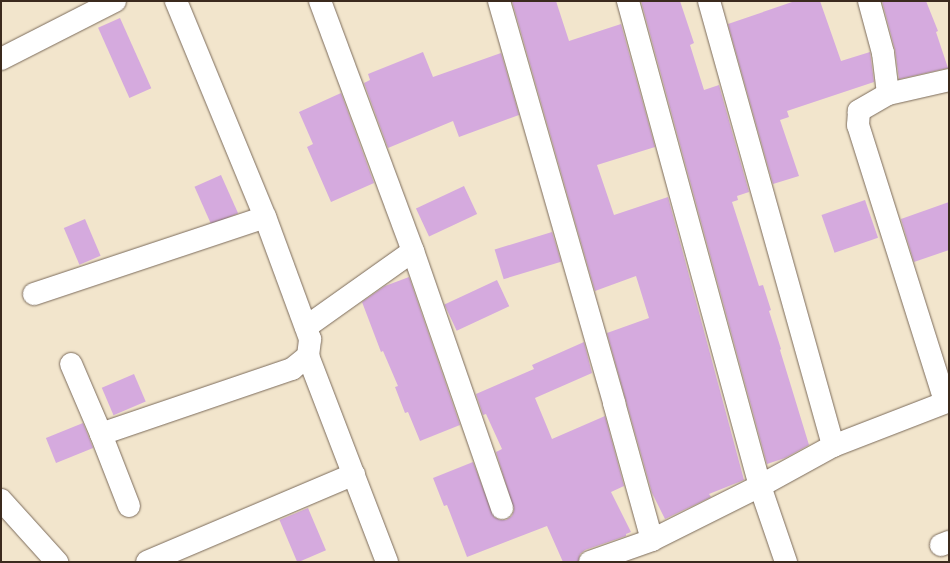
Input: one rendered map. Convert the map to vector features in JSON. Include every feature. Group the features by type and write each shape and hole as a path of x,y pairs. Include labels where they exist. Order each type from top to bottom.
{"street":[{"path":"1,58 115,1"},
{"path":"176,1 265,217 310,339 308,356 387,562"},
{"path":"320,1 413,251 502,508"},
{"path":"499,1 652,540"},
{"path":"628,1 760,486 785,562"},
{"path":"709,1 833,446"},
{"path":"869,1 883,53 888,94"},
{"path":"590,562 652,540 760,486 833,446 947,401 858,125 859,111 888,94 949,80"},
{"path":"34,294 265,217"},
{"path":"306,327 413,251"},
{"path":"101,434 292,369 308,356"},
{"path":"72,364 129,506"},
{"path":"147,562 354,474"},
{"path":"1,500 57,562"}],"building":[{"path":"512,1 556,1 569,41 621,24 655,147 597,165 614,215 668,197 744,480 709,494 711,497 665,519 652,493 607,333 649,318 636,276 595,291"},
{"path":"641,1 680,1 694,43 690,45 704,90 719,85 749,192 737,196 738,200 732,202 759,286 763,285 771,310 769,311 809,445 785,458 767,464"},
{"path":"795,1 820,1 841,61 870,52 874,82 787,111 789,117 780,120 799,176 773,184 728,24"},
{"path":"882,1 926,1 938,31 936,32 948,68 899,79 895,50"},
{"path":"120,18 151,88 129,98 98,28"},
{"path":"423,52 433,77 501,53 519,115 459,137 453,121 388,148 364,83 370,80 368,74"},
{"path":"341,93 374,183 331,202 307,147 313,144 299,112"},
{"path":"221,175 238,213 212,225 195,187"},
{"path":"464,186 477,214 429,236 416,208"},
{"path":"865,200 878,238 835,253 822,215"},
{"path":"949,202 949,250 914,262 901,219"},
{"path":"85,219 101,256 79,265 64,228"},
{"path":"552,232 561,262 504,279 495,250"},
{"path":"409,277 460,425 420,441 408,412 405,413 395,387 398,386 383,351 381,352 362,302 385,286"},
{"path":"497,280 509,306 457,331 444,305"},
{"path":"584,342 592,373 535,398 552,439 605,416 624,486 611,492 631,532 626,534 626,536 585,550 580,554 578,562 563,562 547,526 467,557 447,505 444,506 433,478 473,462 494,517 500,520 506,520 512,516 514,510 496,452 502,449 486,414 483,415 476,394 534,369 532,365"},
{"path":"134,374 146,402 114,415 102,388"},
{"path":"83,423 93,448 56,463 46,438"},
{"path":"308,508 326,550 297,562 279,520"}]}
